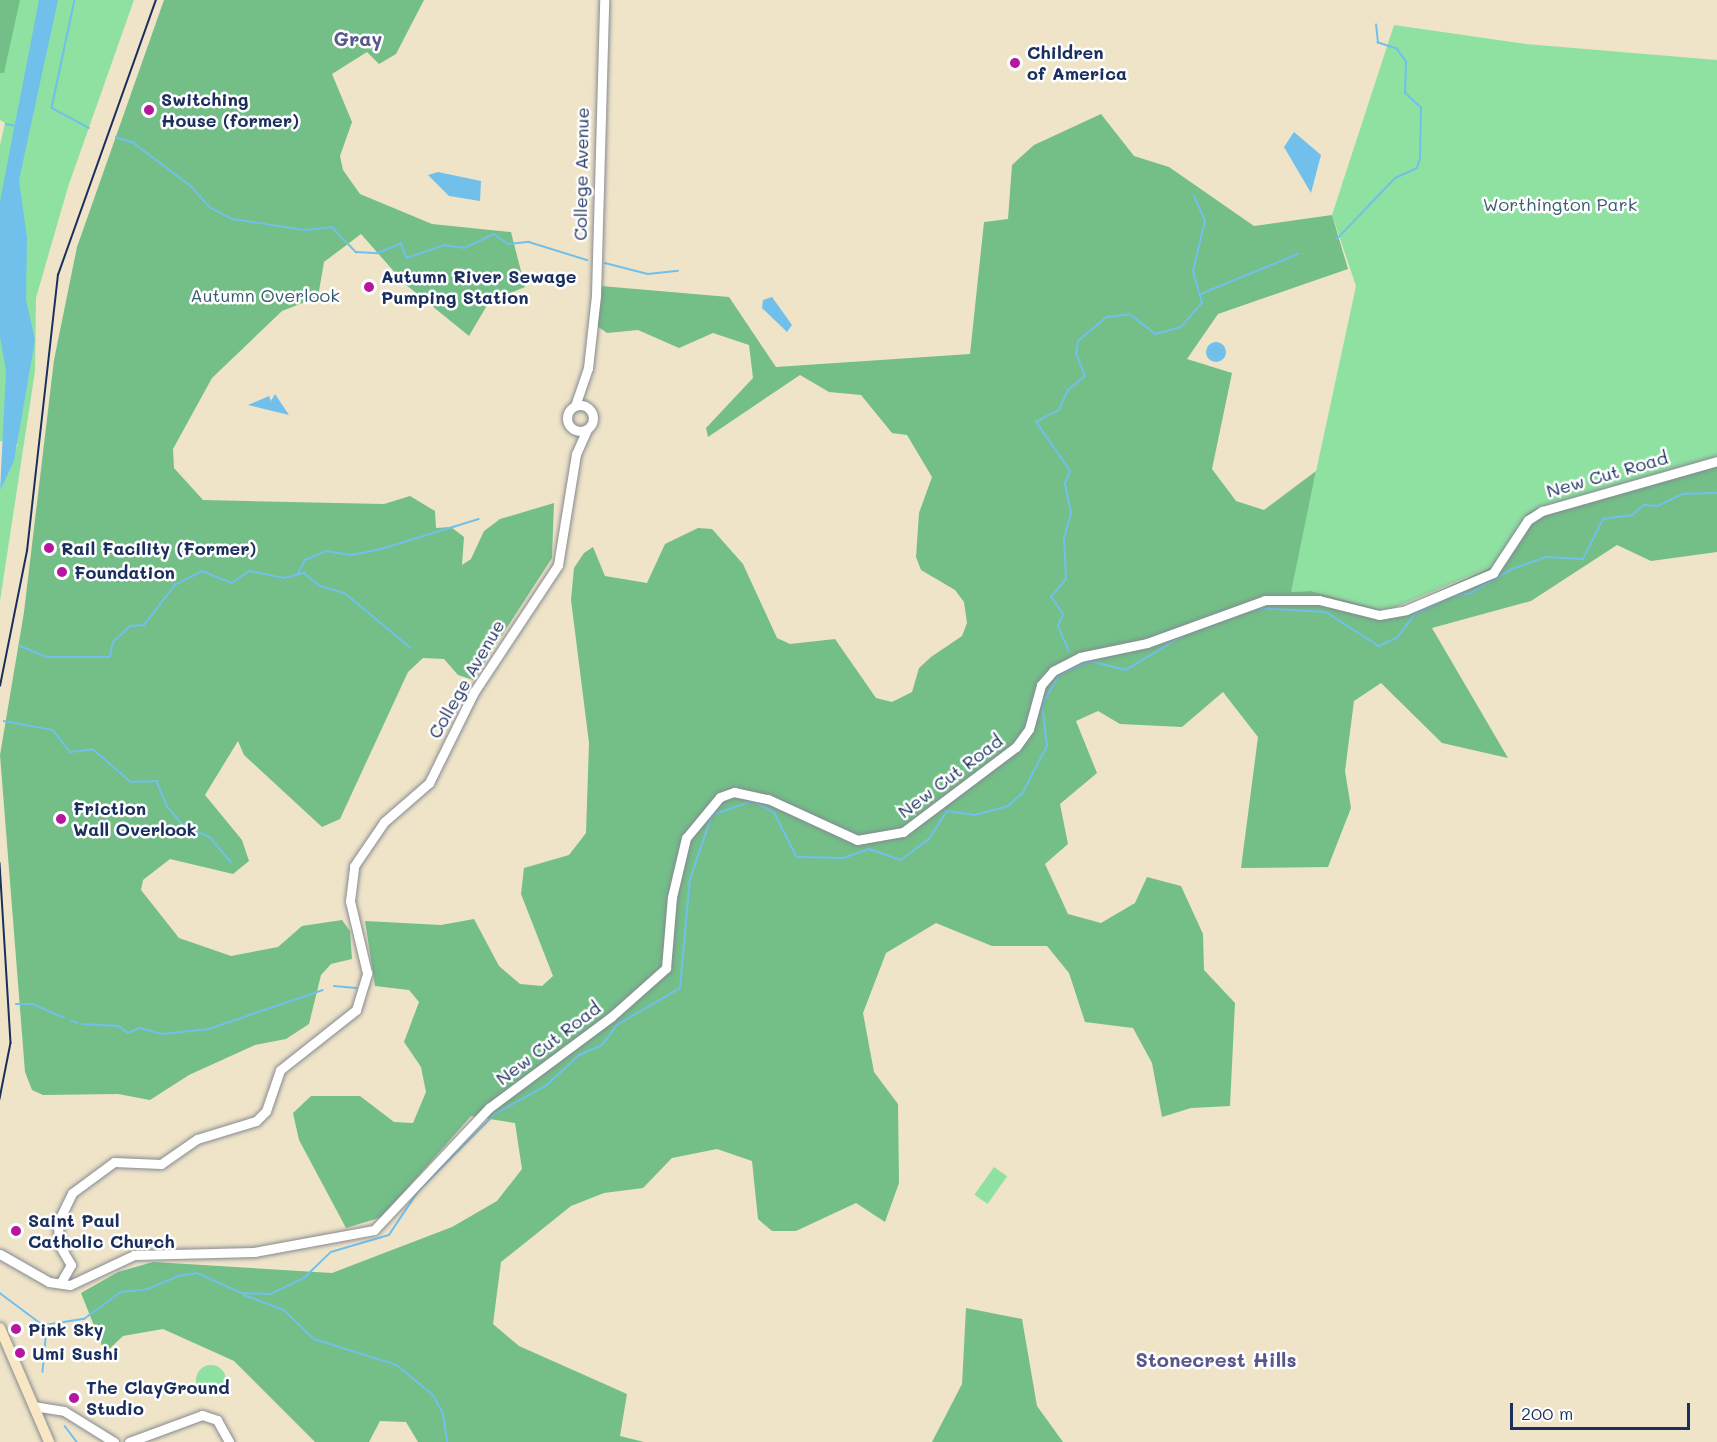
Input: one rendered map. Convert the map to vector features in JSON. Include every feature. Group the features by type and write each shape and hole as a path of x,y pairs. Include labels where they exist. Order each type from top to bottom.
{"main road":[{"path":"0,1328 49,1442"}],"street":[{"name":"College Avenue","path":"576,454 568,415 575,406 584,384 596,295 604,0"},
{"name":"College Avenue","path":"61,1282 71,1268 58,1240 59,1215 72,1193 114,1162 161,1164 198,1139 256,1121 266,1111 280,1070 356,1010 367,973 350,901 354,866 384,822 429,783 474,692 558,565 576,454 592,421 584,384"},
{"path":"575,406 588,408"},
{"path":"571,427 587,429"},
{"name":"New Cut Road","path":"61,1282 74,1284 134,1255 276,1250 363,1234 384,1224 489,1108 611,1017 666,968 672,897 686,838 710,803 728,793 793,808 843,837 903,832 1016,747 1029,729 1041,685 1053,670 1080,657 1147,643 1265,600 1319,600 1379,615 1406,610 1493,573 1528,520 1542,511 1717,461"},
{"path":"0,1254 49,1282 61,1282"},
{"path":"33,1406 61,1410 114,1442"},
{"path":"129,1442 202,1415 217,1420 229,1442"}],"green space":[{"path":"0,0 134,0 68,187 36,298 35,371 0,601 0,491 18,444 0,441 0,145 5,123 0,120"},
{"path":"0,0 20,0 4,73 0,73"},
{"name":"Autumn Overlook","path":"164,0 424,0 396,54 379,64 367,52 332,74 352,122 340,156 343,170 360,194 432,224 511,232 525,287 489,302 469,336 405,284 361,234 324,262 318,297 282,311 212,378 173,449 174,468 203,500 384,504 410,496 435,511 436,528 451,527 464,537 462,565 471,559 484,531 500,519 554,503 552,558 473,680 458,675 444,659 423,658 408,672 340,819 322,827 244,755 238,741 205,795 242,840 249,861 233,874 170,859 143,880 141,890 179,938 231,956 278,947 302,926 342,920 350,931 352,959 331,964 321,975 309,1024 286,1039 255,1045 189,1075 150,1100 118,1094 43,1095 32,1090 25,1072 0,755 24,612 54,360 77,247"},
{"name":"Worthington Park","path":"1394,25 1526,44 1717,60 1717,457 1537,508 1493,566 1386,611 1311,591 1290,592 1356,286 1332,215"},
{"path":"1101,114 1134,156 1169,167 1254,226 1332,215 1348,269 1218,314 1187,359 1232,373 1212,469 1236,501 1264,510 1316,471 1291,592 1311,591 1386,611 1407,606 1493,566 1527,514 1537,508 1717,457 1717,552 1651,561 1617,545 1531,601 1432,628 1508,758 1442,743 1381,683 1354,701 1345,771 1351,808 1328,867 1241,868 1258,737 1223,692 1182,727 1120,724 1098,711 1076,721 1097,773 1060,804 1068,844 1045,864 1068,914 1101,923 1135,903 1147,877 1181,886 1203,934 1204,970 1235,1003 1230,1106 1191,1108 1162,1117 1152,1063 1133,1028 1085,1022 1069,973 1047,946 992,946 936,923 886,953 863,1013 874,1072 898,1104 899,1183 885,1222 856,1203 796,1231 772,1231 758,1219 752,1161 717,1149 672,1158 643,1188 604,1193 571,1206 501,1262 493,1324 519,1346 627,1394 620,1436 644,1442 418,1442 406,1422 380,1421 369,1442 315,1442 234,1361 163,1329 123,1336 105,1353 81,1293 118,1272 153,1262 332,1273 452,1227 497,1201 522,1169 515,1123 471,1116 382,1217 346,1228 299,1140 293,1113 311,1096 360,1096 394,1122 413,1123 426,1092 421,1067 404,1042 419,1002 409,990 375,986 365,921 441,925 474,919 499,966 520,984 542,986 553,976 521,894 524,868 569,855 586,833 589,743 571,600 574,568 584,553 593,547 605,576 647,583 665,544 698,528 712,529 743,564 777,638 790,644 835,639 876,698 892,702 912,692 919,668 962,636 967,623 964,602 955,590 921,570 916,557 919,513 932,477 907,435 892,433 861,395 829,392 800,375 708,437 706,428 753,378 749,345 713,333 679,348 638,330 607,333 597,326 601,286 729,297 776,367 970,354 984,222 1008,219 1012,165 1034,145"},
{"path":"994,1167 1007,1176 988,1204 974,1195"},
{"path":"966,1308 1022,1319 1037,1406 1063,1442 932,1442 962,1384"},
{"path":"211,1365 222,1369 226,1380 222,1391 211,1395 200,1391 196,1380 200,1369"}],"water":[{"path":"39,0 58,0 19,180 27,238 26,300 35,340 14,461 0,491 6,371 0,337 0,201"},
{"path":"1294,132 1321,155 1311,193 1284,147"},
{"path":"438,172 481,181 480,201 449,196 428,175"},
{"path":"772,297 792,325 787,332 762,308 763,300"},
{"path":"1216,342 1223,345 1226,352 1223,359 1216,362 1209,359 1206,352 1209,345"},
{"path":"275,394 289,415 248,405 269,396 271,401"}],"waterway":[{"path":"75,0 52,108 89,128"},
{"path":"1337,239 1395,178 1417,168 1420,158 1421,108 1405,93 1406,62 1397,49 1378,43 1376,25"},
{"path":"6,124 17,126"},
{"path":"116,137 134,143 191,186 211,208 233,219 305,230 332,227 356,252 378,253 401,243 407,258 444,245 465,248 494,234 509,244 529,242 587,260"},
{"path":"1069,652 1058,626 1063,614 1051,597 1066,579 1064,538 1071,513 1065,484 1070,471 1036,422 1059,410 1068,390 1085,376 1076,354 1078,341 1107,317 1130,314 1156,334 1181,327 1202,303 1193,271 1205,221 1194,196"},
{"path":"1201,294 1298,254"},
{"path":"605,263 648,274 678,271"},
{"path":"1257,608 1326,612 1379,646 1398,637 1414,615 1449,597 1471,593 1512,569 1547,557 1583,559 1603,519 1632,515 1644,505 1658,506 1683,494 1717,493"},
{"path":"297,575 305,560 326,551 351,555 381,549 479,519"},
{"path":"20,646 47,657 110,657 113,642 130,626 144,625 175,585 202,571 232,583 249,571 284,578 304,573 320,586 345,593 411,648"},
{"path":"45,1325 84,1319 121,1292 148,1289 178,1276 197,1273 242,1293 271,1294 304,1278 331,1252 389,1235 419,1190 495,1114 547,1085 579,1055 602,1045 617,1025 680,988 690,879 712,815 753,801 774,812 797,857 843,858 869,849 901,860 929,839 947,811 975,815 1008,806 1022,794 1047,746 1042,704 1060,674 1090,661 1126,670 1184,635 1244,612"},
{"path":"4,721 53,730 70,752 93,749 131,782 157,781 167,806 183,825 210,837 231,862"},
{"path":"334,986 356,988"},
{"path":"82,1024 119,1026 128,1033 140,1028 163,1034 209,1029 323,990"},
{"path":"16,1004 33,1004 64,1018"},
{"path":"71,1021 78,1023"},
{"path":"0,1293 47,1328 43,1372"},
{"path":"244,1295 284,1310 314,1339 397,1365 433,1395 443,1412 448,1442"},
{"path":"65,1426 77,1442"}],"railway":[{"path":"0,686 27,551 58,275 156,0"},
{"path":"0,863 11,1043 0,1099"}],"place":[{"name":"Children of America","path":"1015,63"},
{"name":"Switching House (former)","path":"149,110"},
{"name":"Autumn River Sewage Pumping Station","path":"369,287"},
{"name":"Rail Facility (Former)","path":"49,548"},
{"name":"Foundation","path":"62,572"},
{"name":"Friction Wall Overlook","path":"61,819"},
{"name":"Saint Paul Catholic Church","path":"16,1231"},
{"name":"Pink Sky","path":"16,1329"},
{"name":"Umi Sushi","path":"20,1353"},
{"name":"The ClayGround Studio","path":"74,1398"}],"district":[{"name":"Gray","path":"358,38"},
{"name":"Stonecrest Hills","path":"1216,1359"}]}
